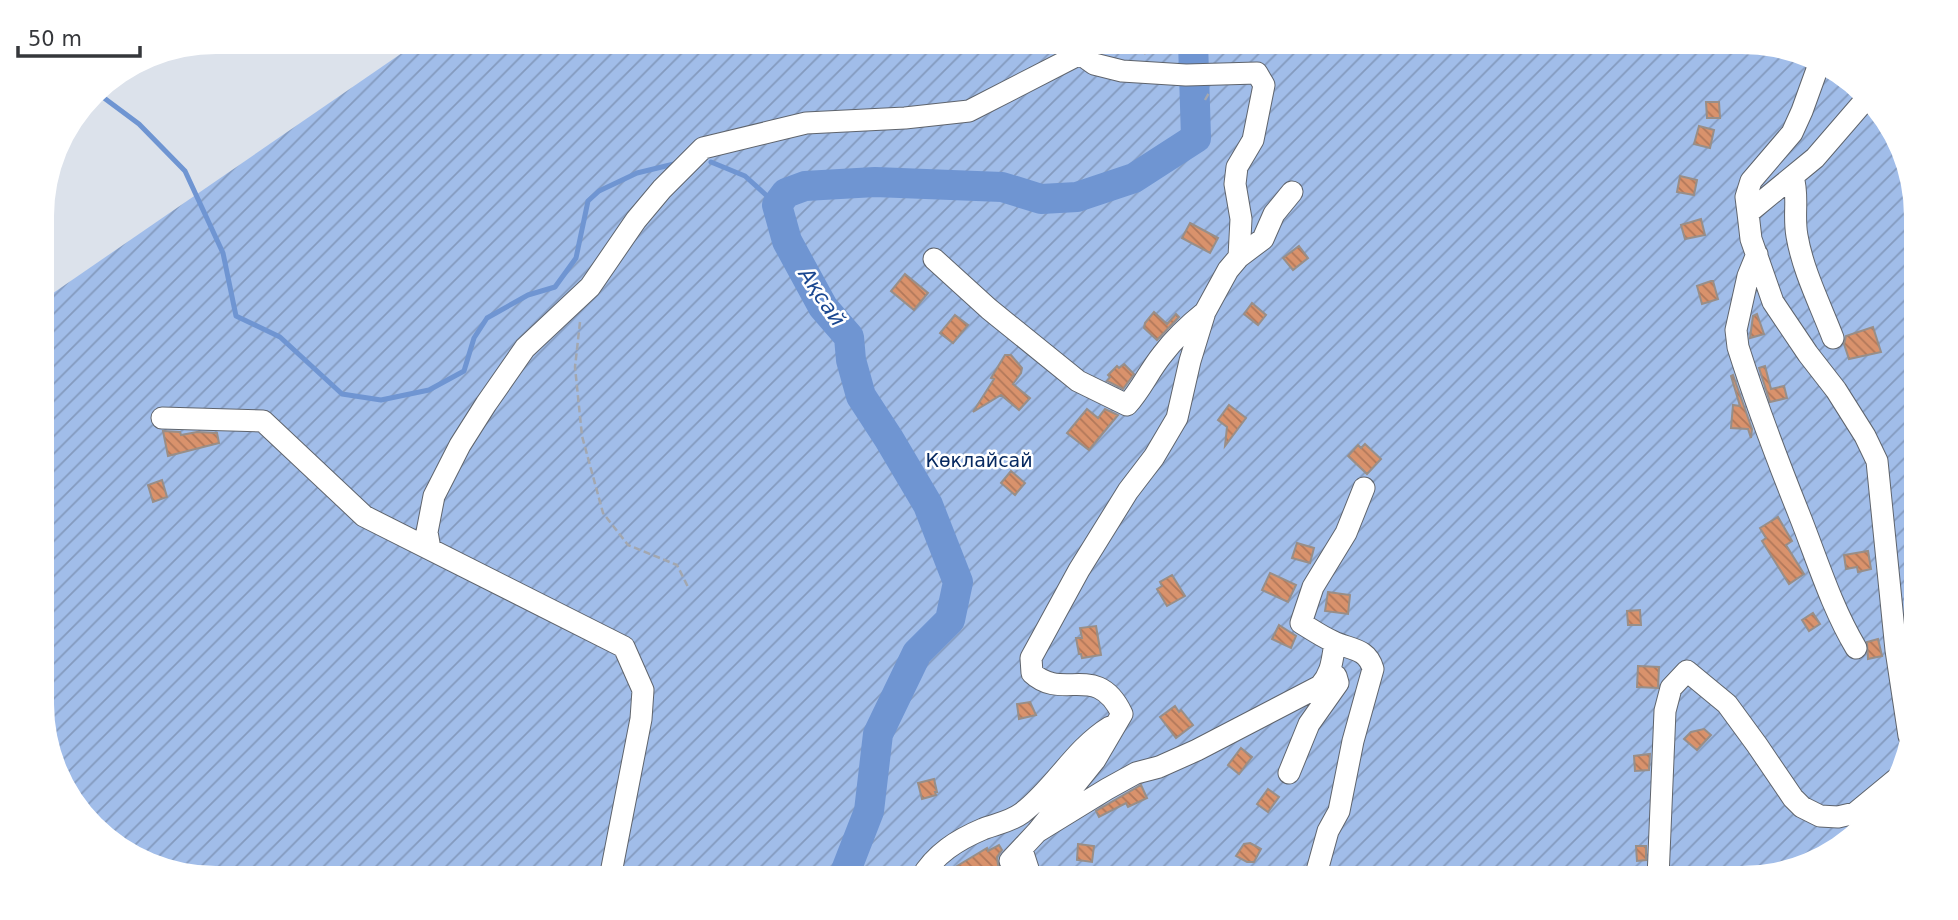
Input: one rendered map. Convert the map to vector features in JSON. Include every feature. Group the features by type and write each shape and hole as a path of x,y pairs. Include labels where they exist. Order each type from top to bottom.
{"street":[{"path":"430,549 426,532 434,496 460,445 525,348 590,287 636,220 662,189 704,148 806,122 905,118 969,111 1075,54"},
{"path":"1090,54 1094,64 1122,71 1195,75 1257,73 1264,85 1253,140 1237,167 1235,184 1241,219 1240,257"},
{"path":"1816,73 1791,133 1751,181 1746,197 1751,239 1773,302 1836,390 1865,436 1877,461 1904,703"},
{"path":"1748,213 1815,158 1860,106"},
{"path":"1793,177 1797,190 1796,232 1802,262 1833,338"},
{"path":"1023,865 1016,855 1095,760 1122,714 1115,700 1097,685 1065,685 1040,680 1031,673 1031,658 1079,570 1177,418 1205,312 1228,270 1263,239 1275,214 1292,192"},
{"path":"1757,254 1748,276 1736,330 1738,347 1782,475 1846,632 1856,648"},
{"path":"934,259 989,309 1078,381 1127,405 1163,353 1205,312"},
{"path":"162,418 263,421 364,516 624,647 643,690 641,719 612,866"},
{"path":"1319,865 1328,831 1339,811 1353,741 1373,669 1370,659 1362,652 1335,643 1301,623 1313,587 1346,533 1364,488"},
{"path":"1037,832 1136,773 1159,767 1188,754 1320,686 1332,668 1335,643"},
{"path":"1289,773 1309,724 1338,683 1332,668"},
{"path":"1659,865 1665,711 1671,688 1687,671 1727,704 1793,799 1802,807 1820,816 1838,817 1855,813 1872,799"},
{"path":"928,866 946,848 1022,813 1063,774 1090,742 1118,722"}],"path":[{"path":"581,320 575,367 582,436 603,513 628,545 677,565 689,589"}],"green space":[{"name":"Көклайсай","path":"1741,54 1773,57 1823,76 1856,102 1882,135 1898,175 1902,195 1904,703 1901,735 1882,785 1856,818 1840,832 1794,857 1752,865 217,866 185,863 135,844 102,818 76,785 60,745 54,703 55,292 399,55"}],"building":[{"path":"1706,102 1719,102 1720,118 1707,118"},
{"path":"1699,126 1714,130 1710,148 1694,144"},
{"path":"1680,176 1697,180 1694,195 1677,192"},
{"path":"1701,219 1705,235 1685,239 1681,225"},
{"path":"1190,223 1218,238 1210,253 1182,238"},
{"path":"1299,246 1308,258 1293,270 1283,258"},
{"path":"905,274 928,293 914,310 891,291"},
{"path":"1711,281 1718,299 1702,304 1697,286"},
{"path":"1252,303 1266,315 1258,325 1244,314"},
{"path":"1154,312 1167,324 1176,314 1179,317 1157,340 1144,328"},
{"path":"1757,314 1764,334 1750,338 1753,316"},
{"path":"955,315 968,325 953,343 940,333"},
{"path":"1873,327 1881,352 1849,359 1844,344 1846,336"},
{"path":"1005,355 1011,355 1022,368 1013,384 1030,398 1019,410 1001,395 973,412 994,379 991,378"},
{"path":"1124,364 1134,374 1123,389 1107,381 1110,377 1108,375 1117,366 1119,368"},
{"path":"1765,366 1771,389 1784,386 1787,398 1770,402 1759,368"},
{"path":"1733,375 1752,429 1751,438 1748,429 1731,428 1733,405 1740,406 1731,376"},
{"path":"1229,405 1246,418 1225,446 1227,427 1218,420"},
{"path":"1087,409 1098,418 1105,409 1118,415 1089,450 1067,433"},
{"path":"163,431 180,432 181,435 197,432 217,433 219,443 168,456"},
{"path":"1365,444 1381,459 1367,474 1348,456 1358,445 1361,448"},
{"path":"1011,471 1025,483 1015,495 1001,483"},
{"path":"162,480 167,497 153,502 148,485"},
{"path":"1778,517 1792,541 1786,545 1804,574 1789,584 1762,541 1766,538 1760,528"},
{"path":"1297,543 1314,548 1310,563 1292,558"},
{"path":"1868,551 1871,569 1858,572 1857,567 1846,569 1844,555"},
{"path":"1270,573 1296,585 1288,602 1262,590"},
{"path":"1172,575 1185,596 1167,606 1157,589 1162,586 1160,582"},
{"path":"1328,592 1350,595 1348,614 1325,611"},
{"path":"1640,610 1641,625 1628,625 1627,611"},
{"path":"1813,613 1820,624 1809,631 1802,620"},
{"path":"1279,625 1296,636 1291,648 1272,639"},
{"path":"1096,626 1101,655 1082,658 1076,638 1082,638 1080,628"},
{"path":"1878,639 1882,656 1868,659 1867,642"},
{"path":"1638,666 1659,667 1658,688 1637,687"},
{"path":"1030,702 1036,715 1019,719 1017,704"},
{"path":"1175,706 1193,725 1176,738 1160,717"},
{"path":"1704,729 1711,735 1697,750 1684,739 1691,732"},
{"path":"1241,748 1252,757 1239,774 1228,765"},
{"path":"1650,754 1649,770 1635,771 1634,756"},
{"path":"934,779 936,795 922,799 918,783"},
{"path":"1141,785 1147,798 1128,807 1126,803 1099,817 1096,811"},
{"path":"1268,789 1279,797 1268,812 1257,804"},
{"path":"1250,843 1261,849 1254,862 1247,862 1236,856 1244,844"},
{"path":"1078,844 1094,846 1092,862 1077,860"},
{"path":"999,845 1002,850 997,857 998,865 958,866 987,848 988,851"},
{"path":"1636,846 1646,846 1646,860 1637,861"}],"waterway":[{"name":"Ақсай","path":"848,866 869,811 878,734 917,653 950,620 958,582 928,505 861,396 851,360 849,337 823,307 787,241 777,205 786,193 805,186 875,182 1002,187 1041,199 1077,197 1134,178 1196,138 1193,54"},
{"path":"106,99 139,124 185,171 223,253 236,316 280,337 342,394 381,400 429,390 464,371 474,338 487,318 528,295 555,287 576,258 588,201 599,191 637,173 674,164"},
{"path":"711,162 745,176 777,205"}]}
